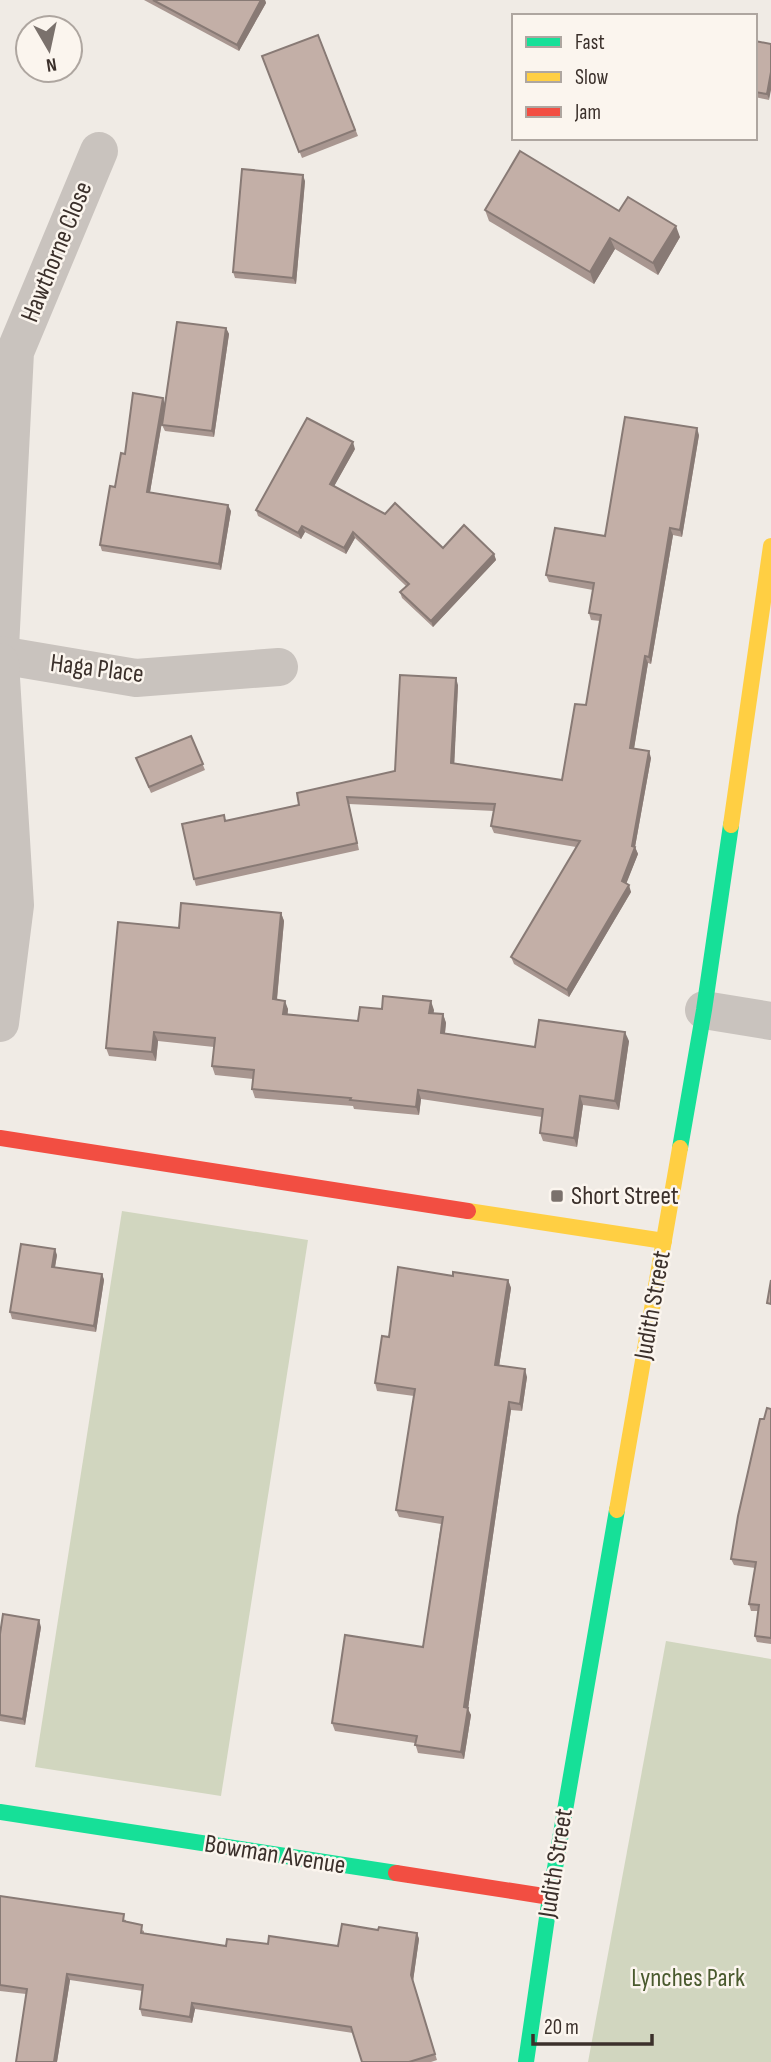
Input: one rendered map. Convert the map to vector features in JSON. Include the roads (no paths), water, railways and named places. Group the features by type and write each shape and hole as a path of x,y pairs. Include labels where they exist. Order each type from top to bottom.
{"street":[{"name":"Hawthorne Close","path":"0,648 16,352 99,150"},
{"name":"Judith Street","path":"526,2062 550,1897 704,1010 771,546"},
{"name":"Haga Place","path":"0,655 136,678 279,667"},
{"path":"0,662 15,905 0,1023"},
{"path":"704,1010 771,1021"},
{"path":"0,1138 664,1241"},
{"name":"Bowman Avenue","path":"0,1812 550,1897"}],"place":[{"name":"Short Street","path":"557,1196"}],"park label":[{"name":"Lynches Park","path":"688,1978"}]}
